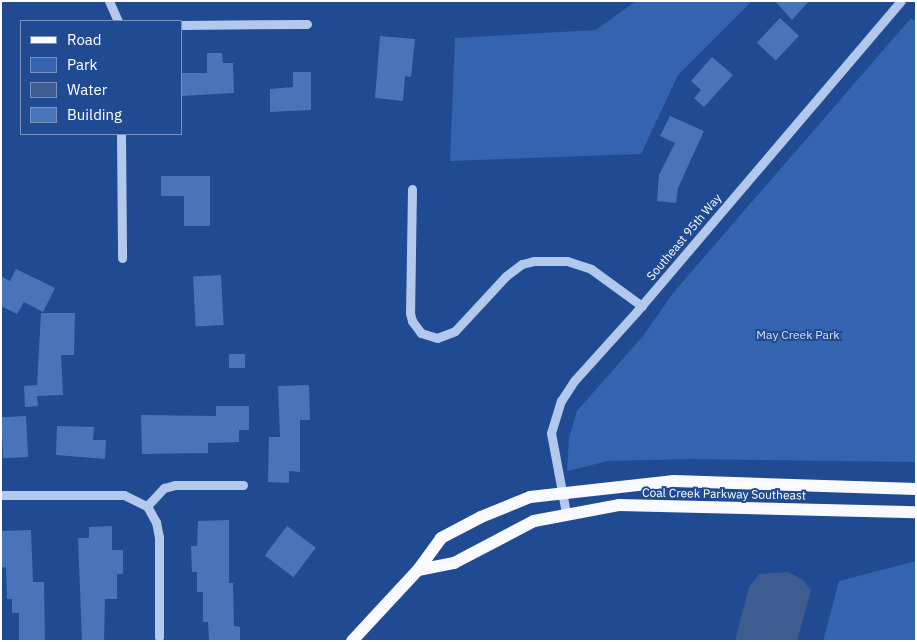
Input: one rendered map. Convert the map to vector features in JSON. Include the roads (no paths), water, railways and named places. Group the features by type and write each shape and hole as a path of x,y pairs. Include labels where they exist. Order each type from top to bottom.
{"main road":[{"name":"Coal Creek Parkway Southeast","path":"352,641 418,570 441,538 481,517 530,497 562,492 710,481 916,489"},
{"name":"Coal Creek Parkway Southeast","path":"418,570 454,563 534,521 566,512 619,505 916,512"}],"street":[{"path":"109,1 118,20"},
{"name":"Southeast 95th Way","path":"566,512 551,444 553,421 561,401 574,381 642,306 901,1"},
{"path":"182,25 307,24"},
{"path":"122,135 122,258"},
{"path":"412,189 410,313 412,321 421,333 437,338 455,331 506,276 522,264 534,261 567,261 592,269 642,306"},
{"path":"147,506 164,488 175,485 243,485"},
{"path":"1,495 124,495 147,506 156,522 159,537 159,637"}],"water":[{"path":"788,572 803,580 811,590 797,641 735,641 749,587 759,574"}],"park label":[{"name":"May Creek Park","path":"798,335"}]}
